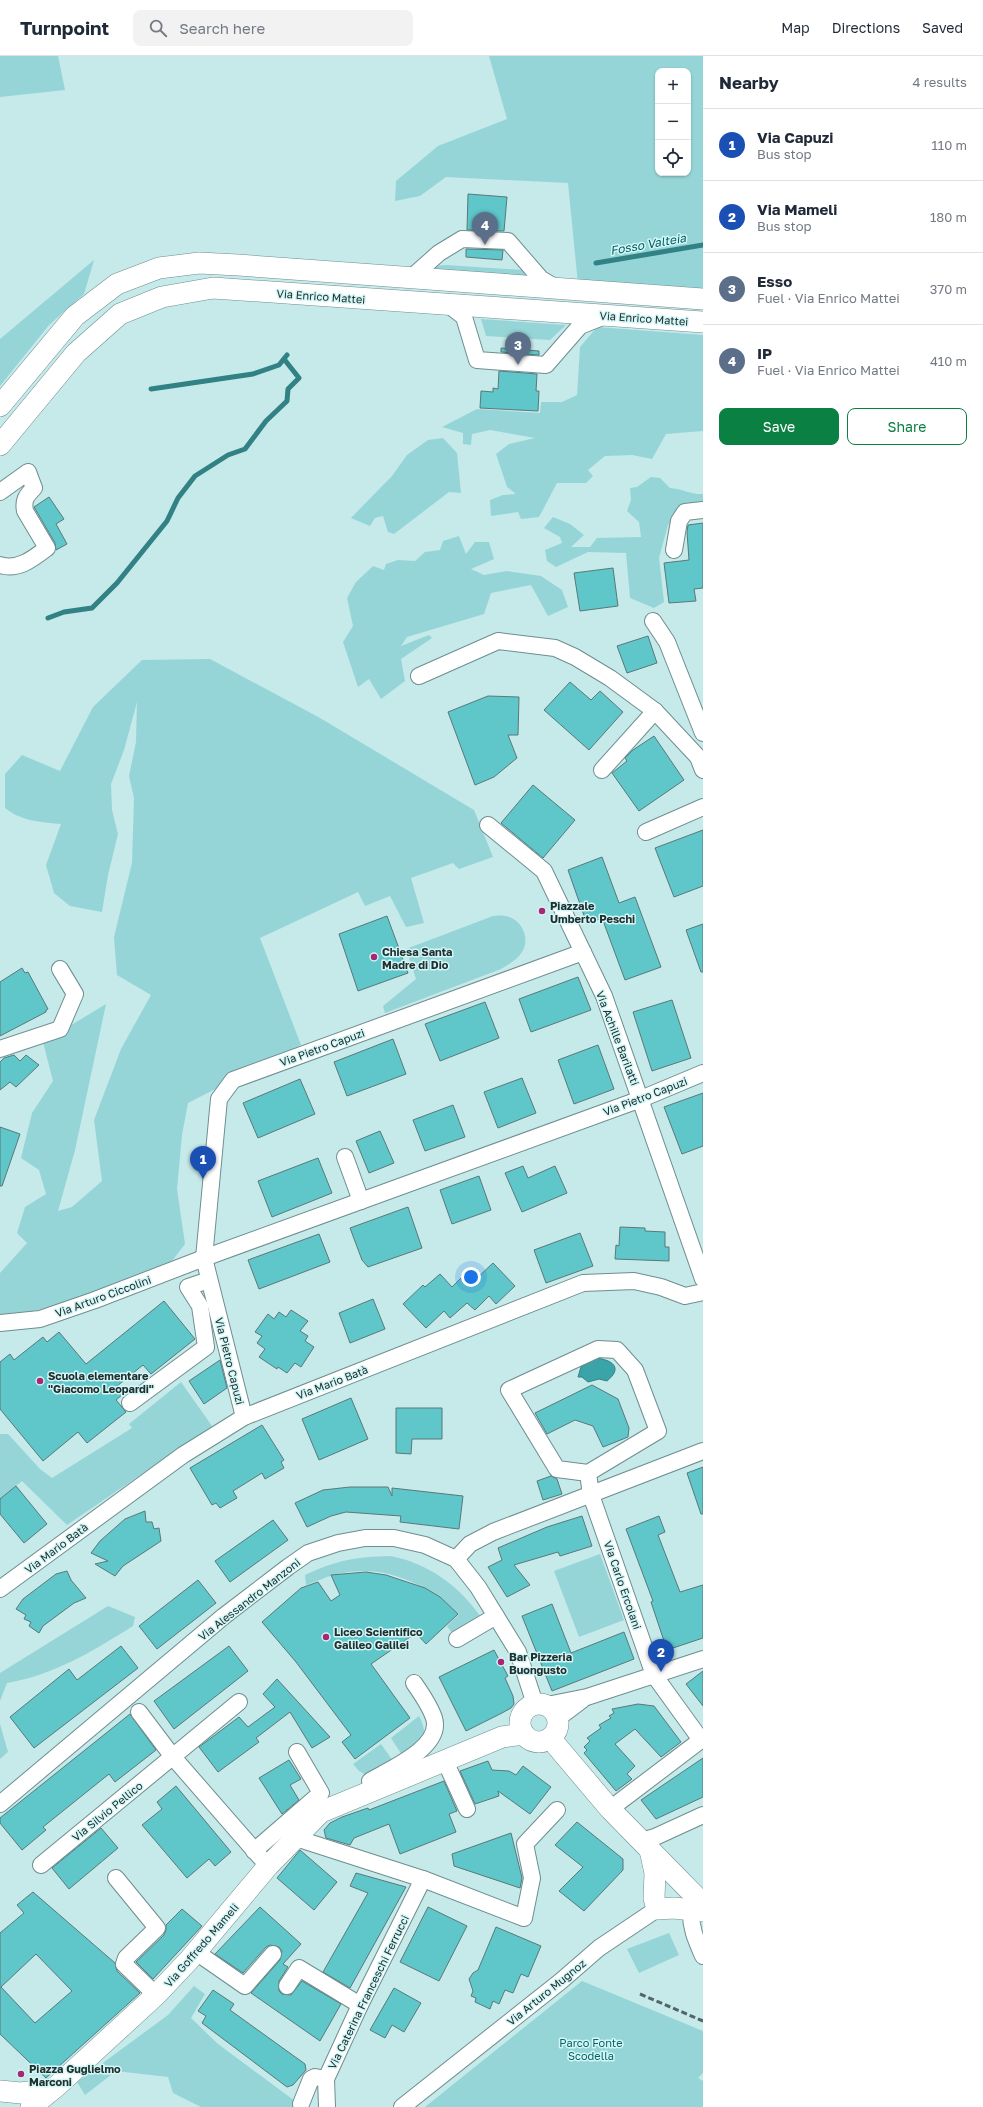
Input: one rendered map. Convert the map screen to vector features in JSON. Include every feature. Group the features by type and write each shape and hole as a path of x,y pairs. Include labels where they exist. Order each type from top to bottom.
{"main road":[{"name":"Via Enrico Mattei","path":"0,406 75,316 117,284 159,268 199,263 412,277 703,299"},
{"name":"Via Enrico Mattei","path":"0,445 76,353 120,314 162,297 213,288 450,306 703,322"},
{"name":"Via Goffredo Mameli","path":"31,2107 53,2090 156,1995 196,1952 268,1866 321,1812 502,1737 537,1716"},
{"path":"537,1716 557,1730 550,1738 610,1810 646,1845 682,1884 699,1908"},
{"path":"646,1845 655,1873 654,1898 657,1910"},
{"name":"Via Arturo Mugnoz","path":"657,1910 699,1908"},
{"path":"0,2091 21,2093 53,2090"}],"street":[{"path":"412,277 425,268 439,253 462,240 508,241 541,279 558,289"},
{"path":"450,306 464,318 477,360 546,365 580,326 606,316"},
{"path":"0,492 28,472 34,488 26,496 25,511 47,548 33,559 16,566 0,565"},
{"path":"674,550 678,521 686,512 703,510"},
{"path":"653,620 667,642 703,733"},
{"path":"419,676 498,642 556,648 575,657 610,678 655,711 701,760"},
{"path":"602,770 655,711"},
{"path":"646,832 703,807"},
{"name":"Via Achille Barilatti","path":"488,825 544,871 604,996 703,1279"},
{"name":"Via Pietro Capuzi","path":"244,1417 204,1258 219,1099 233,1080 583,952"},
{"path":"0,1049 60,1029 75,994 60,969"},
{"name":"Via Pietro Capuzi","path":"204,1258 641,1099 703,1073"},
{"path":"345,1157 361,1201"},
{"name":"Via Arturo Ciccolini","path":"0,1323 40,1319 204,1258"},
{"path":"130,1403 206,1347 200,1306 188,1287 209,1280"},
{"name":"Via Mario Batà","path":"0,1589 183,1455 244,1417 583,1283 634,1282 661,1287 685,1296 703,1292"},
{"path":"598,1349 617,1350 635,1370 658,1431 588,1473 557,1469 509,1390 598,1349"},
{"path":"456,1560 470,1544 493,1532 703,1451"},
{"name":"Via Carlo Ercolani","path":"588,1473 591,1495 654,1675 701,1740 610,1810"},
{"name":"Via Alessandro Manzoni","path":"0,1804 224,1616 308,1553 338,1543 365,1538 394,1538 425,1545 456,1560 478,1587 518,1652 537,1716"},
{"path":"457,1639 496,1616"},
{"name":"Via Goffredo Mameli","path":"537,1716 587,1697 703,1659"},
{"path":"374,1790 370,1781 423,1750 433,1734 435,1719 414,1683"},
{"name":"Via Silvio Pellico","path":"41,1865 239,1702"},
{"path":"139,1712 173,1757 268,1866"},
{"path":"254,1851 321,1793 298,1752"},
{"path":"445,1761 467,1810"},
{"path":"296,1836 305,1841 423,1879 524,1918 532,1878 525,1844 557,1810"},
{"path":"646,1845 654,1837 703,1814"},
{"path":"116,1878 156,1928 126,1958 124,1964 156,1995"},
{"name":"Via Caterina Franceschi Ferrucci","path":"327,2107 326,2079 360,2005 423,1879"},
{"path":"699,1908 690,1920 692,1931 703,1956"},
{"name":"Via Arturo Mugnoz","path":"402,2107 561,1982 599,1948 657,1910"},
{"path":"196,1952 245,1986 273,1954"},
{"path":"287,1986 299,1968 360,2005"},
{"path":"302,2104 311,2080 315,2077 326,2079"}],"green space":[{"path":"0,56 58,56 65,90 0,97"},
{"path":"489,56 703,56 703,295 578,284 568,183 446,177 420,196 395,201 396,181 438,146 507,119"},
{"path":"94,260 84,294 49,325 0,386 0,339"},
{"path":"446,265 523,270 527,278 434,271 434,266"},
{"path":"481,319 566,325 550,340 486,336"},
{"path":"597,327 703,335 703,431 666,434 652,459 632,455 605,456 588,470 593,476 586,483 557,483 539,517 521,519 518,512 491,516 490,500 503,495 516,494 507,487 496,454 509,444 535,438 490,430 472,434 471,445 463,444 463,433 442,427 477,409 540,413 541,402 562,402 577,395 580,347"},
{"path":"443,438 457,453 461,493 449,492 394,534 388,532 383,516 375,518 370,526 351,518 392,476 407,455 428,440"},
{"path":"651,477 660,478 670,488 695,494 703,494 703,501 690,503 668,525 659,558 664,602 654,608 630,598 626,553 588,552 556,567 547,561 545,550 562,543 560,537 544,528 553,517 570,524 584,535 571,547 590,547 597,538 641,537 639,522 627,511 631,500 630,488 637,487"},
{"path":"459,536 466,554 475,542 489,542 494,559 471,569 484,575 507,571 541,576 562,590 568,607 548,616 531,585 491,593 484,614 407,637 401,646 429,635 432,638 401,659 405,681 381,699 369,679 358,687 343,642 353,626 347,598 356,582 373,566 384,570 386,564 398,560 415,561 425,552 440,550 443,541"},
{"path":"210,659 320,718 474,810 493,857 459,869 453,863 411,878 424,923 406,927 390,896 365,906 358,892 260,938 301,1045 188,1103 182,1135 177,1189 185,1244 172,1261 77,1299 34,1311 0,1315 0,1273 27,1243 17,1233 25,1207 46,1194 39,1170 21,1158 32,1113 53,1081 43,1042 106,1004 75,1150 58,1211 72,1207 102,1181 94,1120 121,1049 151,995 117,975 114,937 132,863 134,798 129,776 136,742 137,702 124,750 111,784 112,810 118,834 108,875 102,912 70,906 54,893 46,865 61,824 24,818 5,808 5,774 22,755 60,771 93,707 142,660"},
{"path":"493,916 503,916 516,920 523,930 525,935 525,947 515,960 501,969 385,1013 383,1006 416,979 406,949"},
{"path":"181,1382 212,1426 67,1525 22,1481 0,1499 0,1434 8,1434 40,1469 52,1478 132,1428 129,1424"},
{"path":"600,1554 624,1620 579,1637 554,1571"},
{"path":"391,1556 418,1564 442,1578 463,1595 481,1617 452,1633 447,1626 459,1614 446,1603 418,1585 388,1574 372,1571 355,1571 334,1575 306,1585 305,1575 327,1566 356,1558"},
{"path":"108,1606 135,1617 133,1626 73,1661 41,1674 7,1683 0,1701 0,1673"},
{"path":"419,1716 424,1730 422,1740 402,1755 391,1738"},
{"path":"0,1724 8,1752 0,1759"},
{"path":"381,1744 393,1761 368,1776 359,1771 353,1764"},
{"path":"669,1933 679,1955 639,1973 627,1949"},
{"name":"Parco Fonte Scodella","path":"582,1981 703,2031 703,2073 698,2078 703,2081 703,2107 425,2107"},
{"path":"194,1986 205,1994 191,2018 218,2044 299,2104 296,2107 201,2107 173,2093 168,2077 116,2071 85,2095 77,2082 168,2015"}],"shaded area":[{"path":"596,1358 602,1359 614,1365 615,1369 612,1376 607,1381 599,1379 588,1382 582,1377 578,1377 581,1367"}],"building":[{"path":"468,194 507,197 504,231 467,230"},
{"path":"466,249 503,250 502,260 466,257"},
{"path":"501,348 539,351 539,355 501,352"},
{"path":"499,371 537,374 536,391 539,391 538,411 480,408 481,391 493,392 493,388 498,389"},
{"path":"49,497 64,519 56,524 67,544 56,550 55,543 34,507"},
{"path":"703,523 703,588 694,589 696,601 669,603 664,563 689,560 688,525"},
{"path":"613,568 618,606 580,611 574,573"},
{"path":"648,636 657,663 627,673 617,646"},
{"path":"570,682 591,700 600,691 623,712 589,750 544,710"},
{"path":"488,696 519,697 518,735 508,735 517,758 494,777 475,785 448,712"},
{"path":"654,736 684,780 639,811 612,773 627,761 625,758 633,750"},
{"path":"533,785 575,820 543,858 501,823"},
{"path":"703,830 703,886 674,897 655,848"},
{"path":"602,857 619,903 635,897 661,967 625,980 602,918 587,924 568,870"},
{"name":"Chiesa Santa Madre di Dio","path":"387,916 408,973 358,991 339,934"},
{"path":"703,924 703,972 701,972 686,930"},
{"path":"22,968 25,973 28,972 48,1009 46,1012 0,1036 0,982"},
{"path":"578,977 591,1010 531,1032 519,999"},
{"path":"672,1000 691,1058 652,1071 633,1012"},
{"path":"485,1002 499,1038 440,1061 425,1024"},
{"path":"393,1039 406,1074 347,1096 334,1062"},
{"path":"598,1045 614,1089 574,1104 558,1060"},
{"path":"14,1055 20,1061 26,1055 39,1065 16,1087 10,1082 0,1090 0,1062 4,1058"},
{"path":"522,1078 536,1113 498,1128 484,1092"},
{"path":"300,1079 315,1114 258,1138 243,1103"},
{"path":"703,1093 703,1146 682,1154 664,1107"},
{"path":"453,1105 465,1137 425,1151 413,1120"},
{"path":"0,1127 20,1134 2,1186 0,1186"},
{"path":"380,1131 394,1163 369,1173 356,1141"},
{"path":"318,1158 332,1193 272,1217 258,1181"},
{"path":"523,1166 528,1178 555,1166 567,1193 522,1212 505,1173"},
{"path":"479,1176 491,1210 452,1224 440,1190"},
{"path":"408,1207 422,1248 368,1267 362,1260 350,1228"},
{"path":"620,1227 645,1228 645,1231 665,1232 665,1247 669,1247 669,1261 615,1259 616,1245 619,1246"},
{"path":"580,1233 593,1266 546,1283 534,1250"},
{"path":"319,1234 330,1262 259,1289 248,1260"},
{"path":"493,1263 515,1286 496,1304 489,1296 475,1310 467,1303 450,1318 444,1311 426,1328 403,1304 423,1285 425,1287 440,1274 452,1287 468,1271 476,1279"},
{"path":"373,1299 385,1329 350,1343 339,1313"},
{"path":"164,1301 195,1339 151,1374 143,1365 117,1386 123,1394 116,1400 126,1412 87,1443 78,1432 43,1461 0,1409 0,1362 10,1354 14,1360 43,1337 47,1342 59,1332 86,1364"},
{"path":"291,1310 308,1321 300,1331 308,1336 305,1341 314,1347 301,1367 295,1363 287,1373 278,1367 277,1369 259,1357 265,1349 257,1343 262,1336 255,1332 268,1314 274,1319 279,1312 286,1317"},
{"path":"220,1360 227,1388 204,1404 189,1381"},
{"path":"592,1385 618,1399 629,1428 628,1437 603,1447 593,1426 575,1420 547,1434 535,1413"},
{"path":"351,1398 368,1439 319,1460 302,1419"},
{"path":"396,1408 442,1408 442,1439 412,1439 411,1454 396,1453"},
{"path":"262,1425 284,1460 281,1462 284,1468 265,1479 262,1473 233,1491 237,1498 220,1508 216,1503 212,1505 190,1468"},
{"path":"703,1467 703,1514 701,1514 687,1473"},
{"path":"551,1476 557,1479 562,1494 543,1500 537,1481"},
{"path":"16,1486 47,1524 24,1543 0,1514 0,1499"},
{"path":"350,1487 388,1487 392,1496 392,1488 463,1496 459,1529 400,1522 401,1516 346,1512 331,1516 307,1527 295,1503 323,1490"},
{"path":"145,1511 146,1522 152,1522 154,1529 159,1528 161,1541 123,1566 115,1576 95,1564 108,1561 91,1553 100,1541 125,1519"},
{"path":"582,1516 592,1546 560,1556 558,1552 514,1565 530,1585 507,1597 488,1567 502,1560 498,1548 547,1527"},
{"path":"659,1516 665,1532 658,1535 680,1592 703,1585 703,1638 667,1650 651,1602 653,1601 626,1529"},
{"path":"273,1520 288,1540 230,1582 215,1561"},
{"path":"67,1571 71,1580 86,1598 74,1603 43,1626 39,1633 29,1626 31,1622 24,1619 26,1615 16,1609 23,1599 56,1574"},
{"path":"366,1572 386,1575 425,1588 440,1597 458,1614 426,1644 416,1633 371,1664 410,1718 355,1759 342,1742 351,1735 296,1662 262,1622 301,1588 318,1582 331,1601 340,1595 331,1575"},
{"path":"198,1580 216,1603 157,1649 139,1626"},
{"path":"552,1604 571,1653 624,1632 634,1659 552,1691 522,1616"},
{"path":"121,1646 138,1668 34,1748 10,1717 69,1669 77,1680"},
{"path":"229,1646 248,1671 174,1729 154,1701"},
{"path":"494,1650 508,1676 505,1678 513,1696 514,1704 511,1708 466,1731 439,1677"},
{"path":"703,1671 703,1706 686,1684"},
{"path":"277,1679 330,1737 312,1748 290,1712 256,1738 259,1742 218,1772 199,1747 239,1717 248,1727 275,1707 263,1694"},
{"path":"638,1704 654,1706 681,1742 661,1757 635,1729 615,1744 635,1766 627,1774 632,1779 616,1791 584,1753 587,1750 584,1747 590,1741 587,1738 601,1728 599,1725 611,1718 609,1716 614,1713 612,1709"},
{"path":"130,1714 156,1750 115,1782 109,1774 43,1827 46,1830 22,1850 0,1823 0,1818"},
{"path":"703,1758 703,1797 656,1819 641,1800"},
{"path":"289,1760 301,1779 290,1785 299,1800 282,1814 259,1778"},
{"path":"488,1761 492,1770 509,1771 516,1775 523,1766 551,1787 530,1814 498,1791 499,1796 475,1804 460,1771"},
{"path":"444,1781 457,1811 449,1814 456,1832 400,1854 389,1824 354,1838 350,1845 326,1838 324,1830 330,1823 342,1817 368,1808 369,1810"},
{"path":"176,1786 231,1852 215,1866 209,1859 187,1878 142,1825 162,1809 157,1802"},
{"path":"577,1822 623,1859 623,1870 584,1911 559,1891 583,1867 555,1845"},
{"path":"101,1828 118,1848 69,1889 52,1868"},
{"path":"511,1833 522,1878 520,1888 454,1866 452,1854"},
{"path":"300,1850 337,1882 314,1910 277,1878"},
{"path":"356,1873 406,1887 350,1988 323,1972 368,1893 350,1886"},
{"path":"33,1892 115,1963 117,1971 140,1993 46,2078 0,2034 0,1933 24,1913 17,1905","holes":["36,1954 72,1991 35,2023 1,1987"]},
{"path":"260,1907 301,1944 283,1964 288,1967 279,1981 279,1991 282,1994 291,1995 302,1981 341,2004 320,2041 251,1993 280,1960 282,1951 279,1947 270,1945 266,1947 243,1973 215,1954"},
{"path":"428,1907 467,1926 439,1981 400,1962"},
{"path":"182,1909 202,1926 153,1979 136,1962 164,1935 166,1925"},
{"path":"496,1927 541,1946 528,1977 521,1974 513,1993 505,1990 499,2004 493,2001 490,2009 475,2002 476,1998 471,1996 473,1991 469,1979 473,1973 478,1970"},
{"path":"394,1988 421,2003 404,2032 392,2025 385,2038 370,2030"},
{"path":"213,1990 234,2004 230,2010 305,2064 306,2070 293,2085 287,2087 202,2023 206,2016 198,2011"}],"waterway":[{"name":"Fosso Valteia","path":"596,263 703,245"},
{"path":"151,389 253,374 279,365 287,355"},
{"path":"48,618 64,612 92,608 117,583 167,521 178,498 195,476 228,455 245,449 266,421 287,401 288,389 299,378 284,359"}],"railway":[{"path":"640,1994 703,2021"}],"place":[{"name":"IP","path":"485,245"},
{"name":"Esso","path":"518,365"},
{"name":"Piazzale Umberto Peschi","path":"542,911"},
{"name":"Chiesa Santa Madre di Dio","path":"374,957"},
{"name":"Via Capuzi","path":"203,1179"},
{"name":"Scuola elementare \"Giacomo Leopardi\"","path":"40,1381"},
{"name":"Liceo Scientifico Galileo Galilei","path":"326,1637"},
{"name":"Bar Pizzeria Buongusto","path":"501,1662"},
{"name":"Via Mameli","path":"661,1672"},
{"name":"Piazza Guglielmo Marconi","path":"21,2074"}]}
